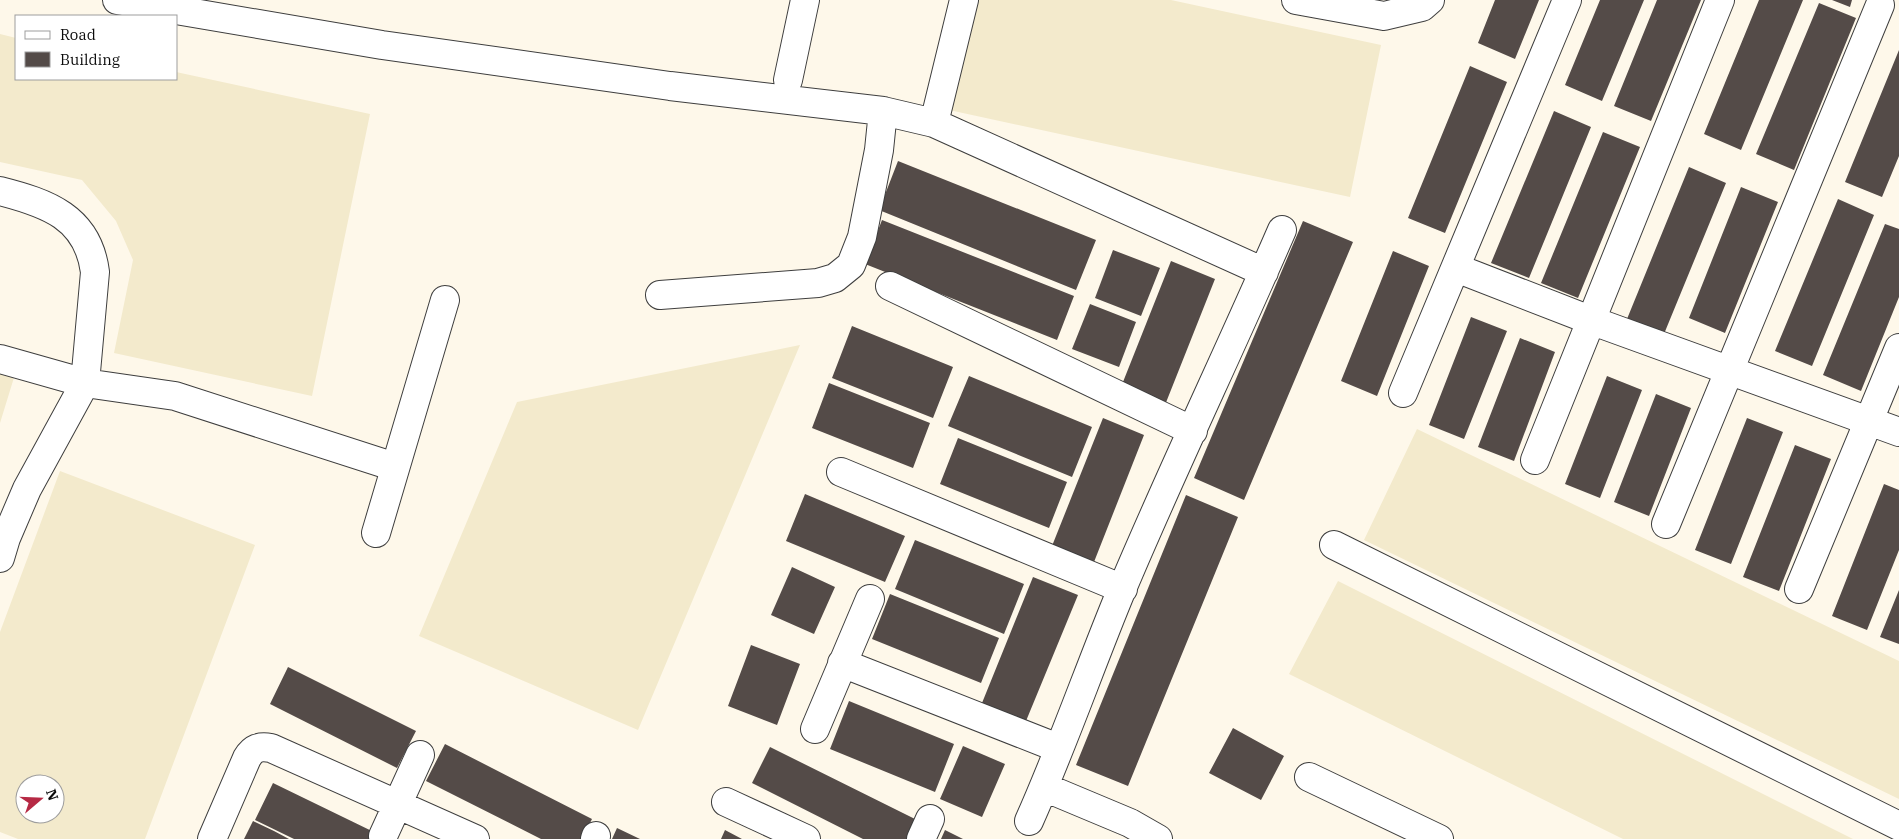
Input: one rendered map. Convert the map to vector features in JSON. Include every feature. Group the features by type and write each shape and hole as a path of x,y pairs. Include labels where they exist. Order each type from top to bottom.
{"street":[{"path":"117,0 382,45 670,86 883,111 934,123 1264,272"},
{"path":"788,80 805,0"},
{"path":"934,123 964,0"},
{"path":"1296,0 1384,16 1422,7 1430,0"},
{"path":"1403,393 1567,0"},
{"path":"1535,460 1720,0"},
{"path":"1666,524 1880,5"},
{"path":"660,295 818,283 835,278 850,265 862,237 883,111"},
{"path":"0,192 30,199 61,213 75,224 93,255 95,272 85,383 27,489 6,538 0,558"},
{"path":"1029,821 1123,588 1282,230"},
{"path":"1456,268 1590,320 1899,432"},
{"path":"890,286 1193,431"},
{"path":"376,533 444,300"},
{"path":"1799,589 1899,348"},
{"path":"0,358 85,383 175,396 395,468"},
{"path":"841,472 1123,588"},
{"path":"1334,544 1899,826"},
{"path":"815,729 870,599"},
{"path":"842,663 1058,748"},
{"path":"212,839 250,751 257,747 271,748 475,839"},
{"path":"383,836 420,755"},
{"path":"1309,777 1439,839"},
{"path":"1044,787 1130,823 1158,839"},
{"path":"726,802 806,839"}],"shaded area":[{"path":"972,0 1171,0 1381,45 1350,197 949,110"},
{"path":"0,34 15,38 15,80 178,80 178,72 370,114 312,396 114,353 133,260 116,221 82,180 0,162"},
{"path":"800,345 638,730 419,636 517,402"},
{"path":"0,367 16,371 0,423"},
{"path":"1417,429 1899,661 1899,799 1364,540"},
{"path":"60,471 255,545 145,839 18,839 0,832 0,632"},
{"path":"1338,581 1853,839 1623,839 1289,674"}],"building":[{"path":"1495,0 1539,0 1515,59 1478,43"},
{"path":"1600,0 1644,0 1602,101 1565,85"},
{"path":"1657,0 1701,0 1651,121 1614,106"},
{"path":"1759,0 1803,0 1741,150 1704,134"},
{"path":"1832,0 1852,0 1850,7"},
{"path":"1819,3 1856,18 1794,170 1756,154"},
{"path":"1899,50 1899,156 1882,197 1845,182"},
{"path":"1470,66 1507,82 1445,233 1408,218"},
{"path":"1554,111 1591,127 1529,278 1491,263"},
{"path":"1603,132 1640,147 1578,298 1541,283"},
{"path":"898,161 1096,240 1076,290 879,210"},
{"path":"1689,167 1726,183 1664,334 1627,319"},
{"path":"1741,187 1778,202 1725,333 1689,318"},
{"path":"1838,199 1874,215 1812,366 1775,351"},
{"path":"882,220 1074,296 1057,340 865,264"},
{"path":"1303,221 1353,242 1244,500 1194,478"},
{"path":"1885,224 1899,229 1899,297 1861,391 1823,375"},
{"path":"1113,250 1160,268 1141,316 1095,298"},
{"path":"1393,251 1429,266 1377,396 1341,381"},
{"path":"1171,261 1215,279 1165,405 1121,387"},
{"path":"1090,304 1136,322 1119,367 1072,349"},
{"path":"1471,317 1507,331 1464,439 1429,425"},
{"path":"852,326 953,367 933,418 832,378"},
{"path":"1520,338 1555,352 1514,461 1478,447"},
{"path":"969,376 1092,427 1072,477 948,426"},
{"path":"1607,376 1642,390 1600,498 1565,484"},
{"path":"829,383 930,423 913,468 812,428"},
{"path":"1656,394 1691,408 1649,516 1614,502"},
{"path":"1103,418 1144,435 1094,562 1052,546"},
{"path":"1747,418 1783,432 1731,564 1695,550"},
{"path":"958,438 1067,482 1049,528 940,484"},
{"path":"1795,445 1831,459 1779,591 1743,577"},
{"path":"1884,484 1899,490 1899,550 1867,630 1832,616"},
{"path":"805,494 905,536 885,582 786,541"},
{"path":"1186,495 1238,517 1128,786 1076,765"},
{"path":"915,540 1024,584 1004,634 895,589"},
{"path":"792,567 835,587 814,634 771,615"},
{"path":"1033,577 1078,595 1026,721 982,703"},
{"path":"1899,590 1899,644 1880,637"},
{"path":"890,594 999,638 981,683 872,639"},
{"path":"751,645 800,664 777,725 728,706"},
{"path":"288,667 416,731 397,768 270,704"},
{"path":"849,701 954,744 935,792 830,749"},
{"path":"1233,728 1284,756 1261,800 1209,773"},
{"path":"445,744 592,819 582,839 541,839 426,781"},
{"path":"963,746 1005,764 982,817 940,799"},
{"path":"770,747 917,820 908,839 863,839 752,783"},
{"path":"273,783 380,835 378,839 294,839 255,820"},
{"path":"253,821 274,831 289,839 244,839"},
{"path":"617,828 640,839 612,839"},
{"path":"725,830 742,839 721,839"},
{"path":"945,830 963,839 941,839"}]}
